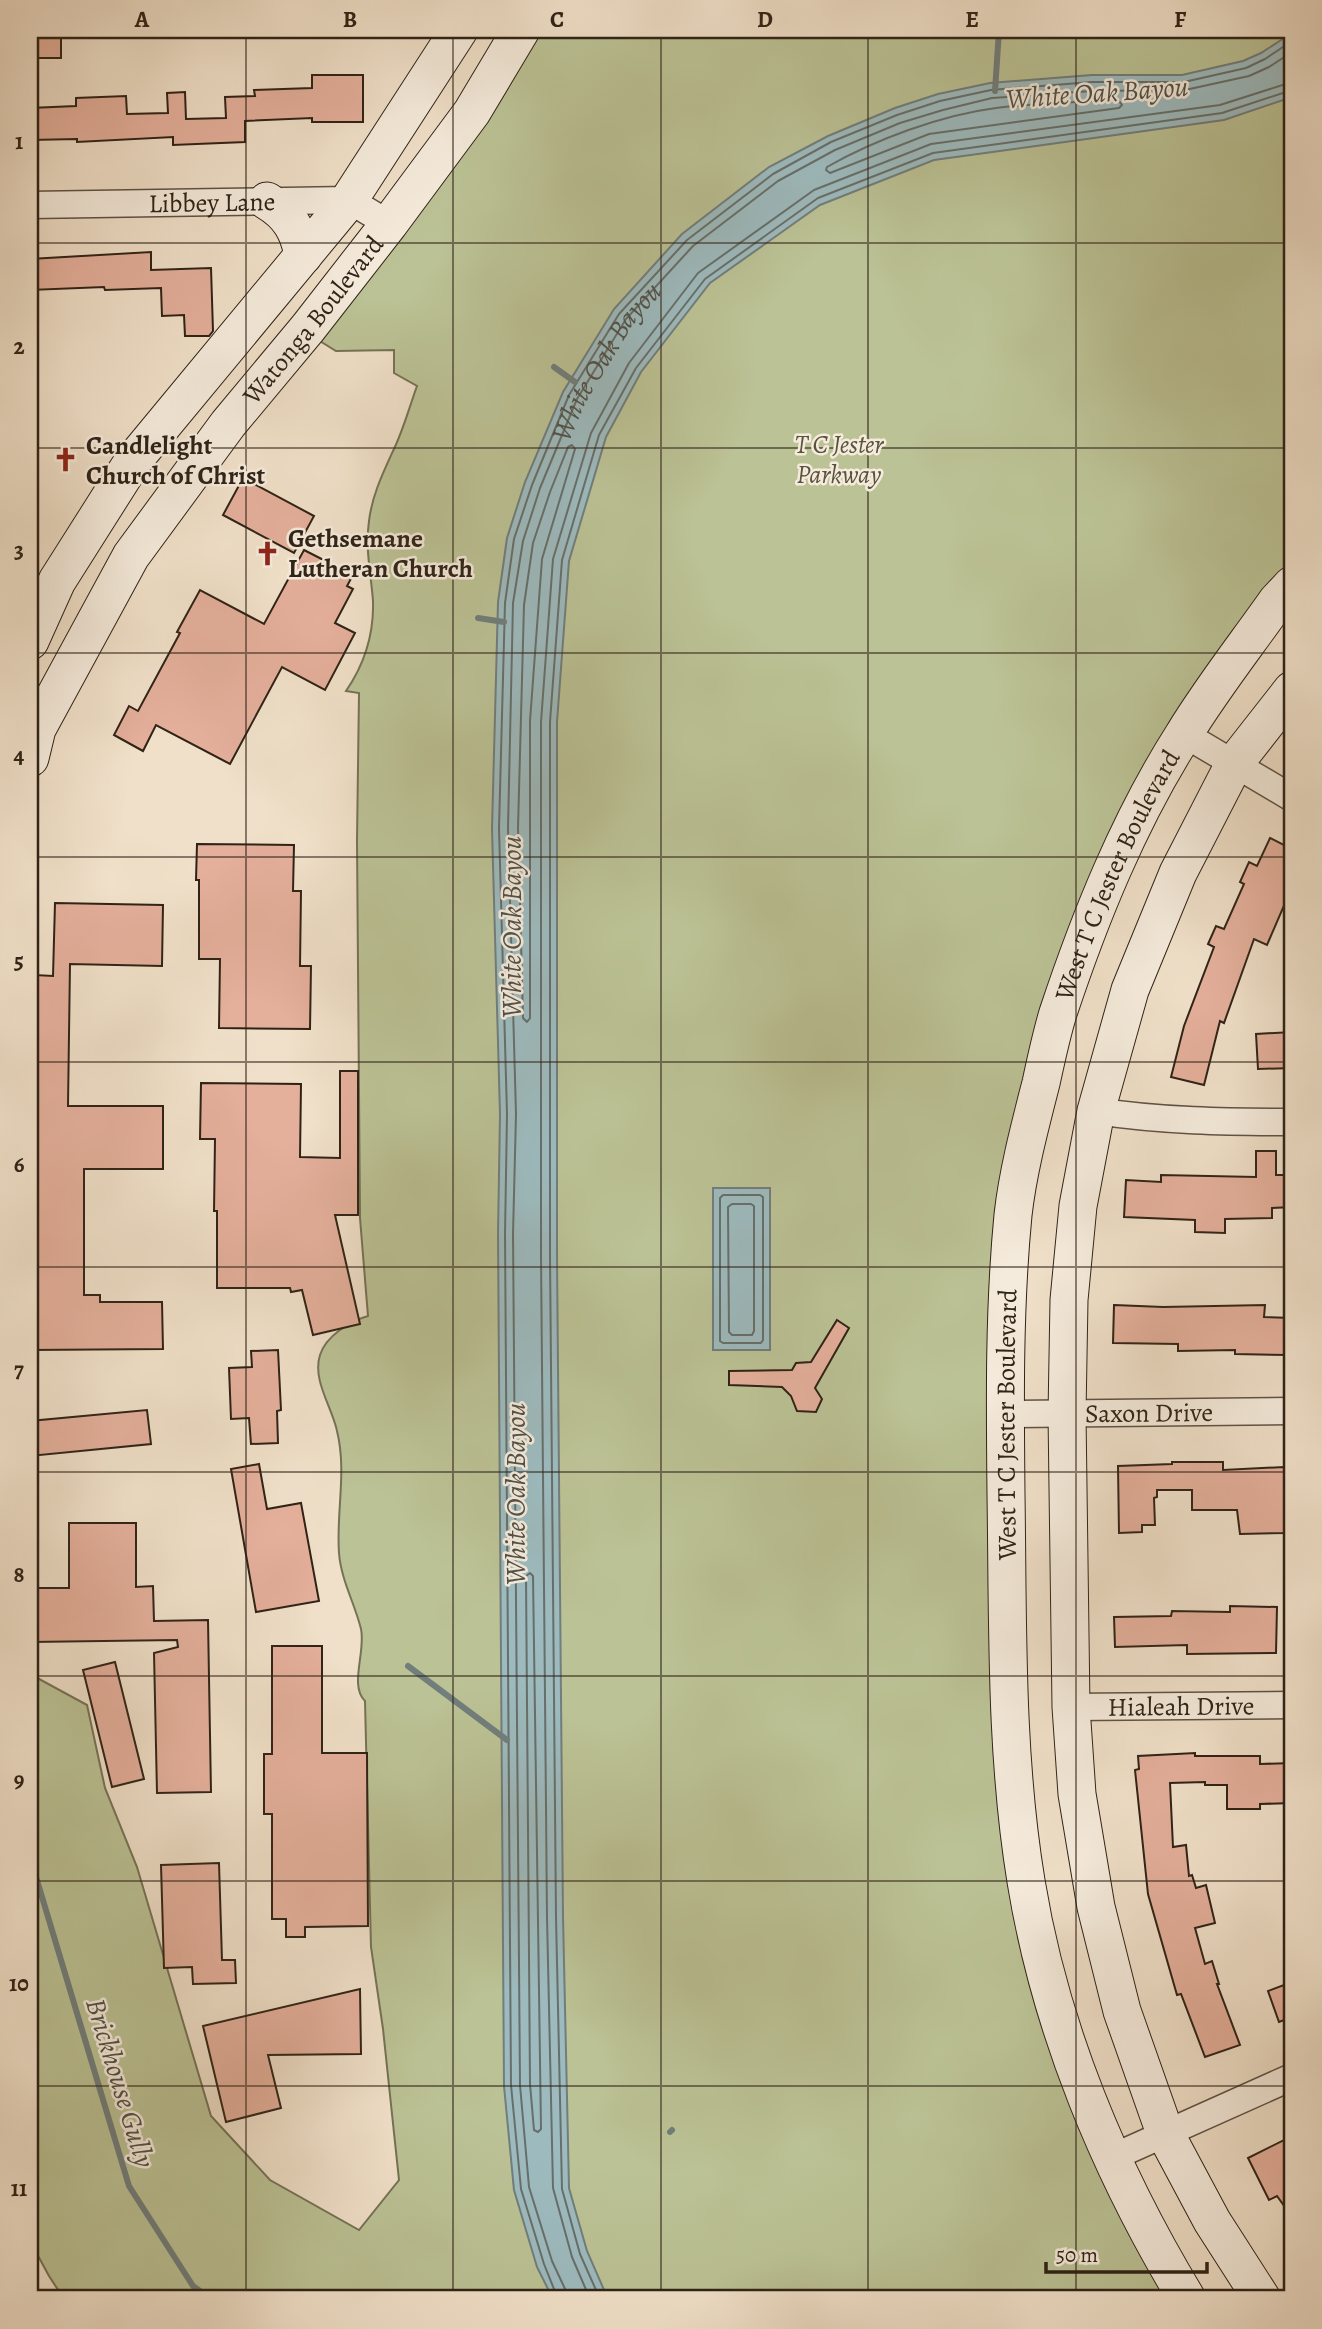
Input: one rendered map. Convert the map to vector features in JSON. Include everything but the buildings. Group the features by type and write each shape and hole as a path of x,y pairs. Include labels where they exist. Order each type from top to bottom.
{"main road":[{"name":"Watonga Boulevard","path":"30,640 57,581 133,461 349,200 459,30"},
{"name":"Watonga Boulevard","path":"30,758 37,729 131,556 228,424 308,328 389,224 472,112 521,30"},
{"path":"267,201 291,221 297,232 303,256"},
{"name":"West T C Jester Boulevard","path":"1187,2299 1155,2246 1111,2158 1049,1989 1026,1883 1016,1799 1009,1695 1005,1362 1014,1212 1028,1134 1057,1016 1096,910 1136,819 1184,734 1277,601 1292,585"},
{"name":"West T C Jester Boulevard","path":"1262,2299 1212,2221 1165,2133 1122,2011 1096,1907 1077,1794 1071,1707 1067,1414 1069,1300 1078,1206 1096,1111 1130,990 1178,873 1234,764 1292,690"}],"street":[{"name":"Libbey Lane","path":"30,205 349,200"},
{"path":"349,200 389,224"},
{"path":"1184,734 1292,798"},
{"path":"1096,1111 1126,1116 1216,1122 1292,1122"},
{"name":"Saxon Drive","path":"1005,1414 1292,1411"},
{"name":"Hialeah Drive","path":"1071,1707 1292,1705"},
{"path":"1111,2158 1292,2077"}],"green space":[{"name":"T C Jester Parkway","path":"532,30 1292,30 1292,566 1231,645 1023,1113 1017,1878 1178,2299 64,2299 30,2241 30,1674 87,1705 105,1788 137,1867 211,2116 270,2180 359,2230 399,2180 383,2029 371,1947 365,1701 358,1687 362,1638 340,1563 340,1446 335,1422 321,1384 318,1364 323,1348 333,1336 346,1326 368,1316 360,1218 357,841 359,693 346,691 363,660 372,625 373,601 368,542 372,503 417,386 394,373 394,350 336,351 315,338"}],"water":[{"name":"White Oak Bayou","path":"1292,33 1292,97 1224,120 934,160 820,205 710,283 641,372 606,437 569,561 557,722 557,1256 563,1917 569,2188 587,2251 608,2299 553,2299 537,2267 514,2190 504,2086 498,1234 500,1114 492,829 498,602 507,538 525,482 563,392 614,309 682,234 769,167 828,136 895,108 938,94 990,83 1092,75 1182,75 1243,61"},
{"path":"713,1188 770,1188 770,1350 713,1350"}],"waterway":[{"name":"White Oak Bayou","path":"995,91 999,30"},
{"name":"White Oak Bayou","path":"554,367 575,382"},
{"path":"478,618 504,622"},
{"path":"408,1666 507,1740"},
{"name":"Brickhouse Gully","path":"30,1857 129,2186 193,2286 211,2299"}],"place":[{"name":"Candlelight Church of Christ","path":"66,460"},
{"name":"Gethsemane Lutheran Church","path":"268,553"}]}
